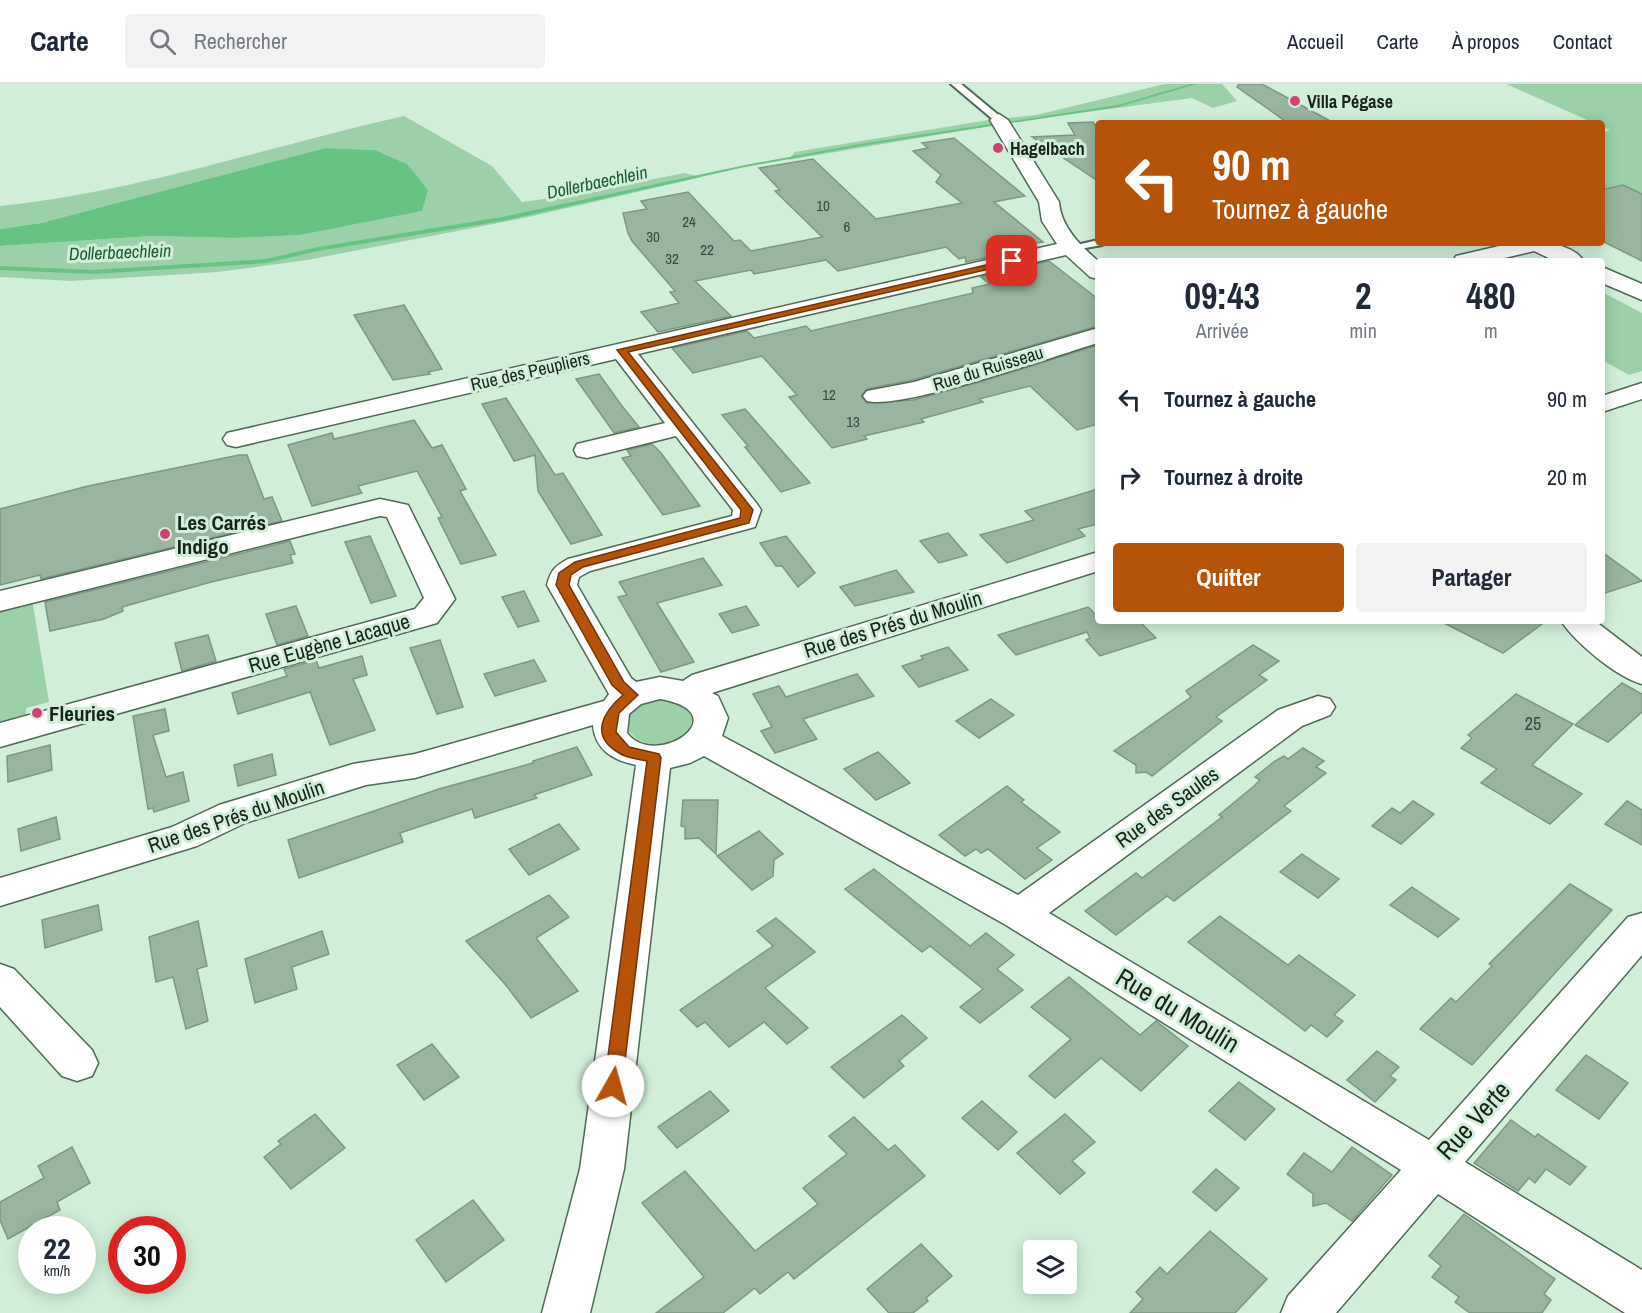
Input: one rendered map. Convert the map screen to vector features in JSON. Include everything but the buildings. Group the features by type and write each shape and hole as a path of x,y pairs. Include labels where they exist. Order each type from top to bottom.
{"street":[{"path":"1001,124 1049,202 1048,208 1069,248 1095,270"},
{"path":"1477,258 1527,246"},
{"path":"1539,246 1566,258"},
{"name":"Rue des Peupliers","path":"236,439 1069,248"},
{"path":"1605,275 1642,293"},
{"name":"Rue du Ruisseau","path":"876,396 916,389 1095,336"},
{"path":"622,350 747,510 745,520 579,564 565,573 562,585 619,685 622,703"},
{"path":"1605,403 1642,391"},
{"path":"587,450 681,427"},
{"name":"Rue Eugène Lacaque","path":"0,600 380,507 398,511 440,599 426,616 0,735"},
{"name":"Rue des Prés du Moulin","path":"689,692 704,683 1095,562"},
{"path":"1580,624 1591,636 1642,673"},
{"path":"660,688 689,692 709,708 712,718 710,730 703,740 682,754 654,758 638,756 615,742 609,732 609,721 622,703 660,688"},
{"name":"Rue des Prés du Moulin","path":"0,892 184,837 232,814 365,773 415,766 622,703"},
{"name":"Rue des Saules","path":"1020,914 1290,718 1318,707"},
{"name":"Rue du Moulin","path":"703,740 1020,914 1642,1297"},
{"path":"566,1313 602,1169 654,758"},
{"name":"Rue Verte","path":"1305,1313 1642,928"},
{"path":"0,980 77,1063"}],"lane":[{"path":"955,84 1001,124"},
{"path":"1069,248 1095,244"}],"shaded area":[{"path":"1165,84 1222,84 1237,101 1213,108 1192,98 1019,121 788,160 795,152 982,121 1036,115"},
{"path":"1506,84 1642,84 1642,261 1605,216 1605,132 1610,130 1605,128 1605,120 1587,120"},
{"path":"404,116 492,166 522,202 580,194 684,173 702,177 524,218 307,260 218,272 71,281 0,277 0,246 152,236 236,238 301,235 421,211 407,164 375,150 325,148 41,223 0,229 0,206 102,190 153,179"},
{"path":"325,148 375,150 407,164 428,190 422,211 301,235 236,238 152,236 0,246 0,229 41,223"},
{"path":"1605,294 1642,313 1642,371 1629,375 1605,362"},
{"path":"32,599 49,702 26,708 27,722 0,729 0,607"},
{"path":"661,699 682,703 693,715 690,731 675,741 658,744 650,744 634,737 628,730 629,715 641,704"}],"waterway":[{"name":"Dollerbaechlein","path":"0,268 92,272 266,261 318,249 502,219 745,166 860,145 1118,106 1195,84"}],"place":[{"name":"Villa Pégase","path":"1295,101"},
{"name":"Hagelbach","path":"998,148"},
{"name":"Les Carrés Indigo","path":"165,534"},
{"name":"Fleuries","path":"37,713"}],"route":[{"path":"613,1086 654,758 638,756 625,750 615,742 609,732 609,721 613,711 631,695 619,685 562,585 565,573 579,564 745,520 747,510 622,350 1012,261"}]}
